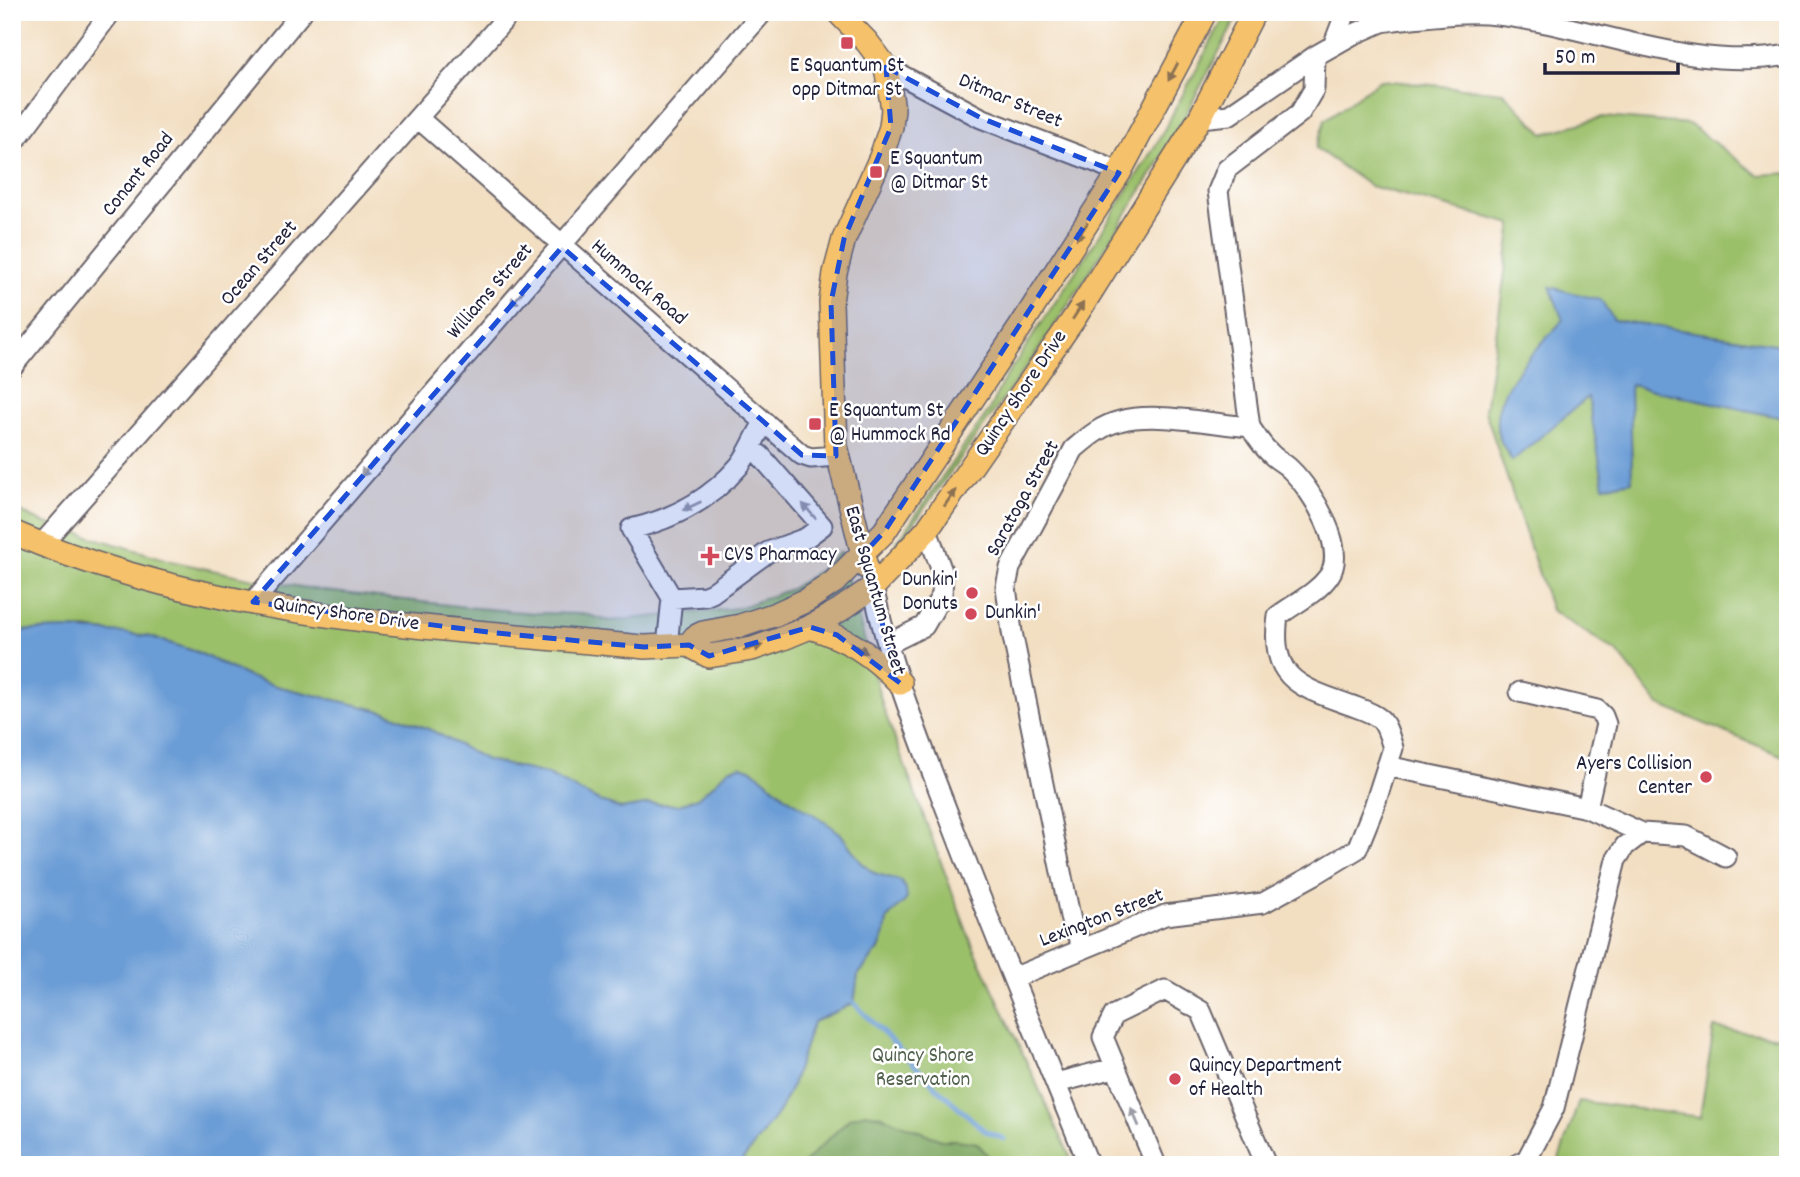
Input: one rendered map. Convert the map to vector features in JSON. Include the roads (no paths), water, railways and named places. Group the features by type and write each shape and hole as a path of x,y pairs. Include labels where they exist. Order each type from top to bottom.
{"main road":[{"name":"East Squantum Street","path":"838,12 867,42 886,67 893,109 891,127 881,157 844,239 831,302 837,456 862,555 873,587"},
{"name":"Quincy Shore Drive","path":"678,646 703,632 740,626 807,600 834,582 884,533 1119,173 1205,12"},
{"name":"Quincy Shore Drive","path":"12,532 78,558 155,580 313,613 644,648 678,646 709,656 752,649 810,627 873,587 927,530 1075,317 1200,118 1254,12"},
{"path":"810,627 852,642 877,660 900,683"}],"street":[{"path":"12,145 111,12"},
{"name":"Conant Road","path":"12,367 302,12"},
{"name":"Ocean Street","path":"41,545 511,12"},
{"name":"Williams Street","path":"253,602 763,12"},
{"path":"1333,46 1346,12"},
{"path":"1200,118 1229,115 1315,56 1379,17 1485,13 1564,27 1674,53 1762,60 1788,55"},
{"path":"1315,56 1314,89 1300,113 1227,169 1218,191 1250,427 1270,454 1291,470 1311,495 1330,533 1335,556 1330,574 1314,592 1278,616 1275,635 1278,651 1289,677 1303,688 1369,712 1381,720 1393,748 1387,766 1587,808 1642,833 1686,836 1726,858"},
{"name":"Ditmar Street","path":"886,67 981,118 1119,173"},
{"name":"Hummock Road","path":"419,119 802,455 811,458 837,456"},
{"name":"Saratoga Street","path":"1083,948 1071,921 1012,632 1006,587 1010,568 1074,449 1090,435 1117,421 1141,416 1250,427"},
{"path":"678,646 672,598 631,528 665,519 706,499 741,464 764,423"},
{"path":"741,464 786,442"},
{"path":"672,598 705,596 712,593 768,552 806,538 822,526 760,455"},
{"path":"888,644 924,626 942,595 943,574 927,530"},
{"name":"East Squantum Street","path":"873,587 916,733 1089,1165"},
{"path":"1520,692 1597,710 1603,716 1606,724 1587,808"},
{"name":"Lexington Street","path":"1013,978 1165,915 1263,904 1357,849 1387,766"},
{"path":"1516,1165 1527,1159 1554,1108 1616,860 1625,846 1642,833"},
{"path":"1156,1165 1103,1037 1114,1015 1165,990 1200,1011 1266,1165"},
{"path":"1056,1083 1114,1068"}],"water":[{"path":"1550,287 1601,300 1614,320 1788,346 1788,419 1630,385 1632,481 1604,486 1588,397 1512,461 1499,437 1497,421 1500,405 1516,373 1563,320"},
{"path":"66,629 151,637 197,652 249,677 276,686 386,712 431,730 486,760 546,774 601,802 621,809 651,804 678,805 697,798 729,769 741,766 753,770 785,796 840,833 861,862 874,873 901,881 906,889 907,899 887,919 879,949 858,975 854,1003 813,1022 792,1085 779,1111 739,1165 12,1165 12,631"}],"waterway":[{"path":"854,1003 935,1086 985,1131 1004,1139"}],"place":[{"name":"E Squantum St opp Ditmar St","path":"847,43"},
{"name":"E Squantum @ Ditmar St","path":"876,172"},
{"name":"E Squantum St @ Hummock Rd","path":"815,424"},
{"name":"CVS Pharmacy","path":"710,556"},
{"name":"Dunkin' Donuts","path":"972,593"},
{"name":"Dunkin'","path":"971,614"},
{"name":"Ayers Collision Center","path":"1706,777"},
{"name":"Quincy Department of Health","path":"1175,1079"}],"park label":[{"name":"Quincy Shore Reservation","path":"923,1069"}]}
